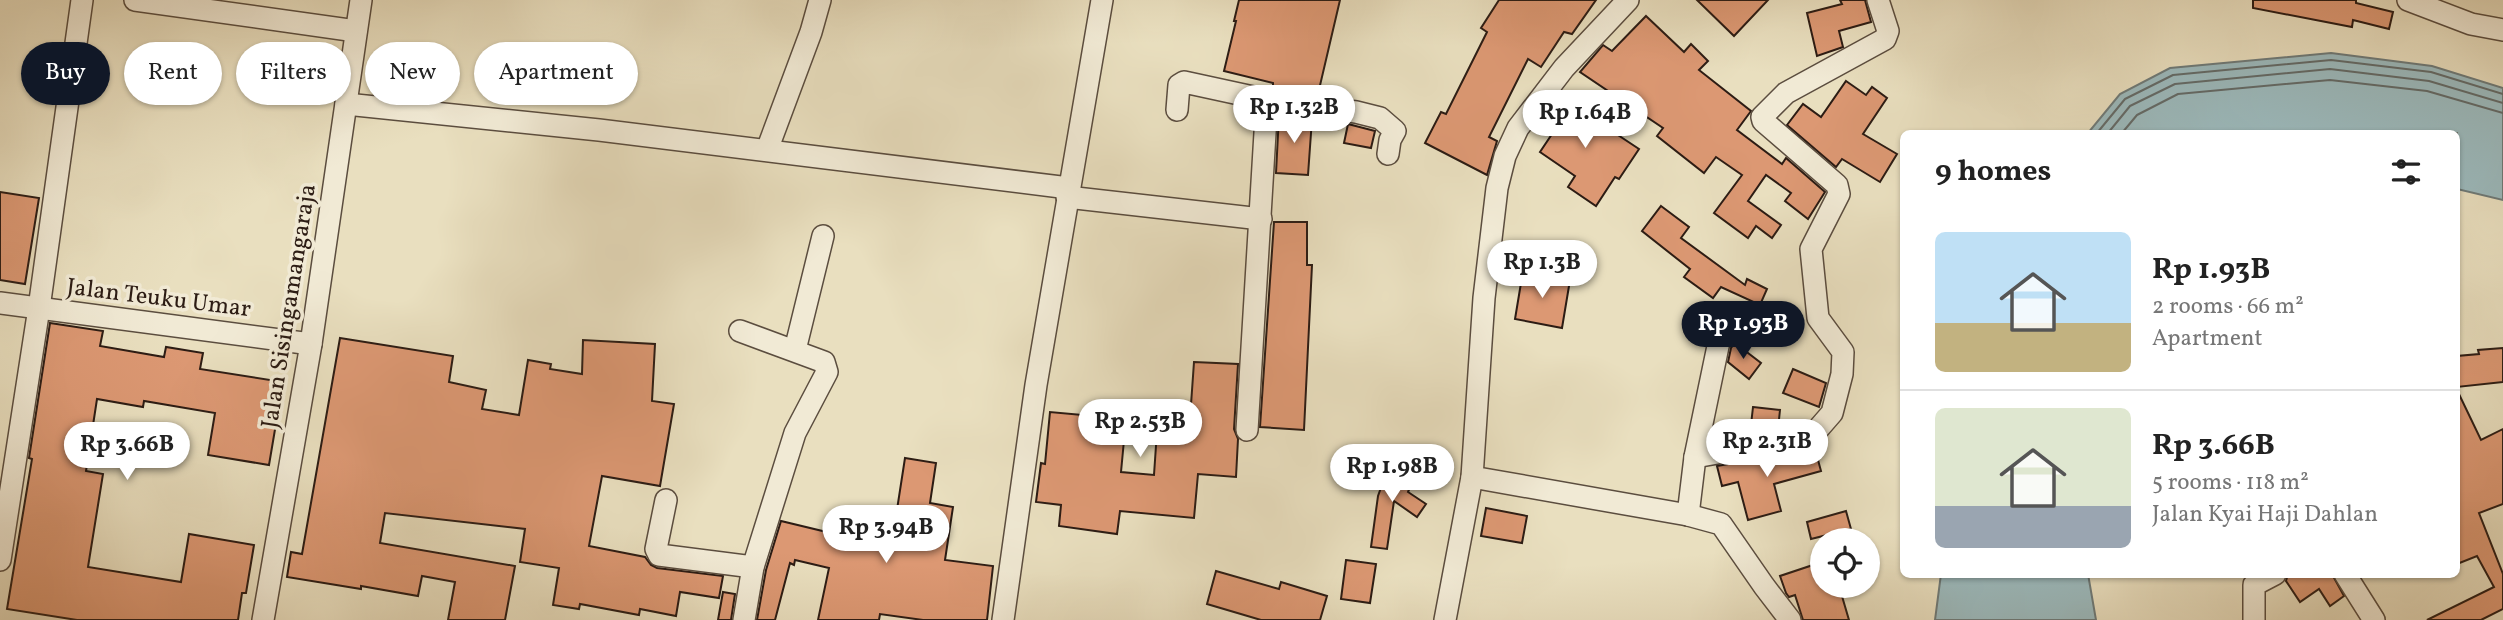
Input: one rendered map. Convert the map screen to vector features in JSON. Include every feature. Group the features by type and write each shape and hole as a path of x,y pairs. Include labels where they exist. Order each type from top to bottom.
{"street":[{"path":"0,560 82,0"},
{"path":"135,0 356,31"},
{"name":"Jalan Sisingamangaraja","path":"351,68 361,0"},
{"path":"767,150 811,32 820,0"},
{"path":"1003,620 1035,385 1102,0"},
{"path":"1445,620 1472,477 1484,298 1497,188 1506,156 1518,128 1564,68 1628,0"},
{"path":"1695,457 1812,436 1832,413 1842,374 1843,352 1818,318 1811,250 1839,190 1837,185 1763,121 1762,117 1786,93 1885,39 1888,31 1878,0"},
{"path":"2408,0 2471,24 2503,30"},
{"path":"1177,110 1178,85 1184,82 1266,100 1356,112 1380,118 1395,131 1390,140 1388,154"},
{"path":"1247,430 1266,100"},
{"name":"Jalan Sisingamangaraja","path":"262,620 311,344 346,105"},
{"path":"351,105 767,150 1261,219"},
{"path":"795,350 822,236"},
{"name":"Jalan Teuku Umar","path":"0,303 311,344"},
{"path":"1688,515 1695,457 1722,327"},
{"path":"740,331 824,362 827,372 795,433 753,567 744,620"},
{"path":"1472,477 1688,515 1721,524 1790,620"},
{"path":"666,500 656,549 659,555 753,567"},
{"path":"2254,620 2255,585 2268,578"},
{"path":"2348,578 2374,620"}],"water":[{"path":"2331,53 2432,66 2503,88 2503,200 2460,190 2460,130 2090,130 2120,94 2170,68"},
{"path":"1940,578 2089,578 2096,620 1935,620"}],"building":[{"path":"1239,0 1340,0 1318,94 1273,88 1273,83 1224,71"},
{"path":"1499,0 1596,0 1572,34 1564,32 1541,67 1528,59 1489,137 1497,141 1487,175 1425,143 1441,112 1446,114 1487,32 1481,28"},
{"path":"1697,0 1768,0 1734,36"},
{"path":"1840,0 1865,0 1871,22 1839,31 1843,47 1817,56 1807,13 1842,4"},
{"path":"2253,0 2356,0 2356,3 2393,12 2389,29 2353,20 2352,27 2253,8"},
{"path":"1646,16 1684,52 1691,44 1708,61 1699,70 1751,111 1737,130 1782,164 1786,158 1825,192 1808,219 1785,201 1791,193 1766,175 1748,201 1781,225 1772,238 1756,226 1748,238 1714,213 1742,175 1716,157 1704,173 1657,136 1663,128 1580,72 1603,45 1612,51"},
{"path":"1846,81 1866,95 1872,87 1887,98 1863,134 1897,154 1880,182 1842,159 1836,167 1787,125 1803,104 1821,117"},
{"path":"1559,96 1639,149 1619,179 1615,177 1596,206 1568,187 1575,176 1540,152 1552,134 1538,125"},
{"path":"1279,115 1312,119 1308,175 1276,173"},
{"path":"1348,124 1375,131 1371,148 1344,143"},
{"path":"0,192 39,198 25,284 0,280"},
{"path":"1661,206 1689,227 1681,238 1745,285 1747,279 1767,289 1760,305 1721,287 1713,298 1684,277 1690,269 1642,231"},
{"path":"1274,222 1307,222 1307,265 1312,265 1304,430 1260,427"},
{"path":"1523,271 1570,280 1562,328 1515,319"},
{"path":"50,323 103,331 100,346 164,357 166,347 203,353 200,369 283,382 269,465 208,455 215,413 144,401 143,407 97,399 86,471 103,474 88,567 181,582 189,534 254,545 246,593 242,593 238,620 77,620 7,609 32,459 29,458"},
{"path":"340,338 453,356 449,382 486,390 482,409 519,415 528,360 551,364 550,369 582,374 583,340 655,344 652,401 674,404 660,486 602,476 589,546 645,557 657,568 723,576 719,598 680,592 676,616 640,609 639,615 580,604 579,609 553,605 559,568 520,562 525,529 385,513 380,543 515,566 505,620 448,620 455,582 422,576 418,596 287,577 291,552 302,554"},
{"path":"1735,343 1761,363 1749,379 1728,362"},
{"path":"2503,348 2503,382 2460,387 2460,356 2479,354 2478,350"},
{"path":"1194,362 1238,364 1234,429 1238,439 1236,477 1198,474 1194,518 1120,511 1117,534 1059,526 1061,505 1036,502 1041,463 1045,464 1050,412 1126,419 1121,472 1154,475 1157,431 1189,433"},
{"path":"1793,369 1826,383 1819,407 1783,393"},
{"path":"2460,396 2481,440 2503,429 2503,504 2479,513 2503,574 2503,609 2481,620 2427,620 2494,587 2477,556 2460,563"},
{"path":"1753,407 1780,410 1778,429 1750,434"},
{"path":"1815,449 1821,471 1774,484 1781,511 1748,520 1738,482 1722,486 1717,466"},
{"path":"1393,454 1400,455 1396,480 1411,485 1408,492 1426,504 1417,517 1394,501 1387,549 1371,547 1378,496"},
{"path":"905,458 936,463 930,503 953,507 945,560 993,566 987,620 923,620 880,614 879,620 818,620 829,568 795,560 794,565 790,563 775,620 757,620 766,570 781,521 864,541 865,538 892,542"},
{"path":"1486,508 1527,516 1522,543 1481,536"},
{"path":"1846,511 1851,528 1810,528 1810,535 1807,522"},
{"path":"1346,560 1376,564 1370,603 1341,599"},
{"path":"1810,566 1810,598 1843,598 1849,620 1803,620 1795,595 1789,597 1780,576"},
{"path":"1216,571 1279,589 1281,582 1327,596 1320,620 1261,620 1207,604"},
{"path":"2287,578 2334,578 2344,596 2330,606 2319,589 2300,602 2286,581"},
{"path":"723,592 735,594 731,620 718,620"}]}
